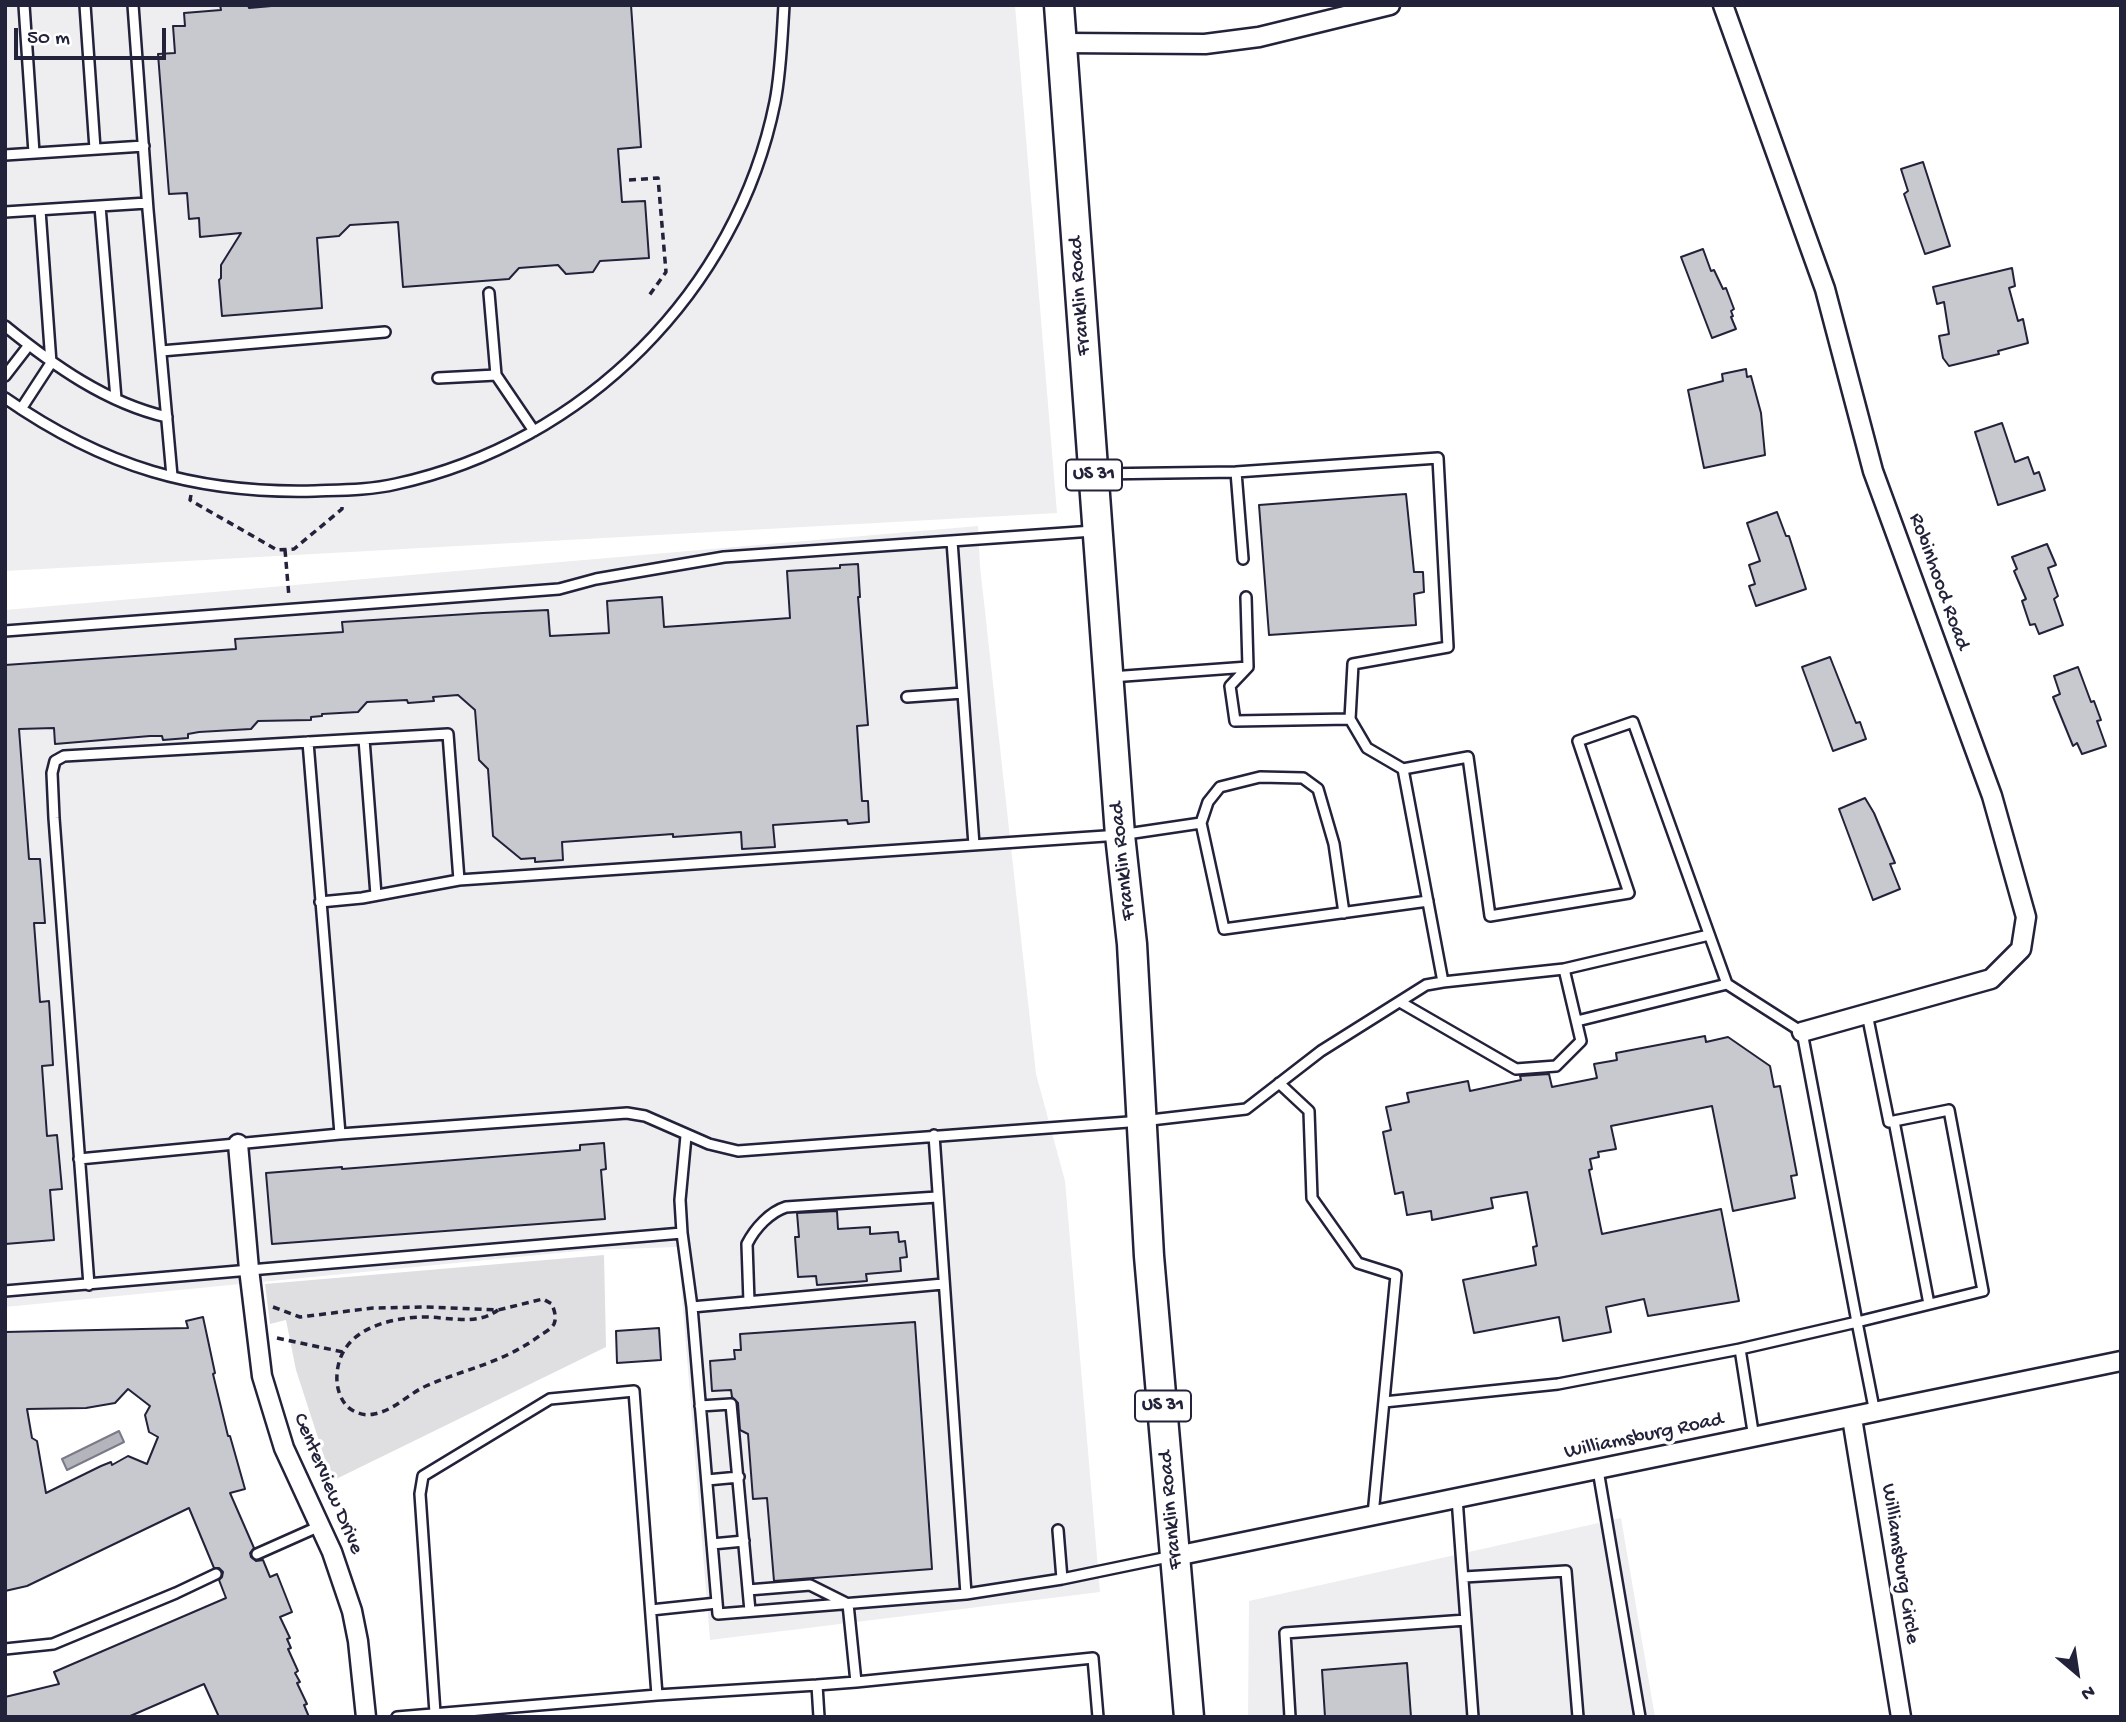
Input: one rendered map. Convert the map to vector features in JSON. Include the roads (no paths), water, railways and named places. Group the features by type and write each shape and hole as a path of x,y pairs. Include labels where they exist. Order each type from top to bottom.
{"main road":[{"name":"Franklin Road","path":"1059,5 1120,835 1132,944 1149,1256 1189,1717"}],"street":[{"path":"1062,43 1205,44 1259,37 1390,5"},
{"name":"Robinhood Road","path":"1723,5 1825,289 1873,471 1992,796 2026,917 2021,950 1991,979 1802,1032"},
{"name":"Centerview Drive","path":"238,1144 262,1376 290,1462 339,1568 360,1651 366,1717"},
{"name":"Williamsburg Road","path":"1176,1556 2121,1361"},
{"name":"Williamsburg Circle","path":"1853,1418 1901,1717"}],"lane":[{"path":"24,5 34,153"},
{"path":"85,5 95,149"},
{"path":"134,5 147,203 172,476"},
{"path":"5,398 71,440 135,466 193,482 260,491 341,490 395,485 474,459 534,431 584,399 615,375 674,316 707,268 732,224 767,133 775,102 784,5"},
{"path":"5,155 144,146"},
{"path":"5,212 147,203"},
{"path":"100,206 116,399"},
{"path":"21,409 51,363 40,210"},
{"path":"489,293 496,374 534,431"},
{"path":"5,326 51,363 138,411 167,418"},
{"path":"161,351 385,332"},
{"path":"5,376 29,345"},
{"path":"439,378 496,374"},
{"path":"1094,474 1236,472 1438,458 1448,647 1353,664 1350,719 1367,748 1403,769 1468,757 1490,916 1629,893 1578,741 1633,722 1727,984 1802,1032 1875,1413"},
{"path":"1236,472 1242,559"},
{"path":"5,631 559,589 596,579 724,557 1099,530"},
{"path":"952,541 974,845"},
{"path":"1246,597 1248,667 1230,686 1235,722 1350,719"},
{"path":"1109,678 1248,667"},
{"path":"907,697 963,693"},
{"path":"89,1285 51,773 55,761 64,756 448,734 459,880"},
{"path":"364,739 376,895"},
{"path":"308,742 340,1134"},
{"path":"1403,769 1443,982"},
{"path":"1344,913 1334,844 1318,789 1303,778 1259,777 1220,787 1208,802 1201,823 1224,929 1344,913 1428,901"},
{"path":"320,902 459,880 1120,835 1201,823"},
{"path":"79,1158 340,1134 627,1113 645,1116 686,1136 738,1151 1142,1121 1246,1108 1321,1051 1426,985 1564,969 1709,935"},
{"path":"1400,1002 1516,1069 1556,1066 1581,1041 1564,969"},
{"path":"1577,1021 1727,984"},
{"path":"1384,1402 1558,1384 1740,1349 1983,1291 1949,1111 1889,1122 1867,1014"},
{"path":"1279,1083 1309,1111 1312,1198 1358,1263 1396,1275 1373,1515"},
{"path":"1894,1121 1929,1304"},
{"path":"934,1135 966,1594"},
{"path":"686,1136 680,1200 682,1233 692,1307 718,1614 966,1594 1062,1579 1176,1556"},
{"path":"749,1302 747,1244 774,1211 786,1207 937,1197"},
{"path":"5,1291 682,1233"},
{"path":"692,1307 943,1284"},
{"path":"1740,1349 1755,1438"},
{"path":"435,1713 420,1494 424,1476 550,1399 634,1391 657,1695"},
{"path":"700,1406 730,1404 750,1611"},
{"path":"1598,1470 1640,1717"},
{"path":"707,1480 739,1477"},
{"path":"1457,1498 1473,1717"},
{"path":"257,1554 320,1525"},
{"path":"1058,1530 1062,1579"},
{"path":"712,1544 744,1541"},
{"path":"1464,1577 1566,1571 1578,1717"},
{"path":"5,1649 53,1644 216,1574"},
{"path":"748,1590 810,1585 848,1604"},
{"path":"651,1610 717,1603"},
{"path":"848,1604 856,1682"},
{"path":"1290,1717 1285,1633 1466,1620"},
{"path":"397,1717 657,1695 856,1682 1093,1658 1098,1717"},
{"path":"817,1685 819,1717"}]}
